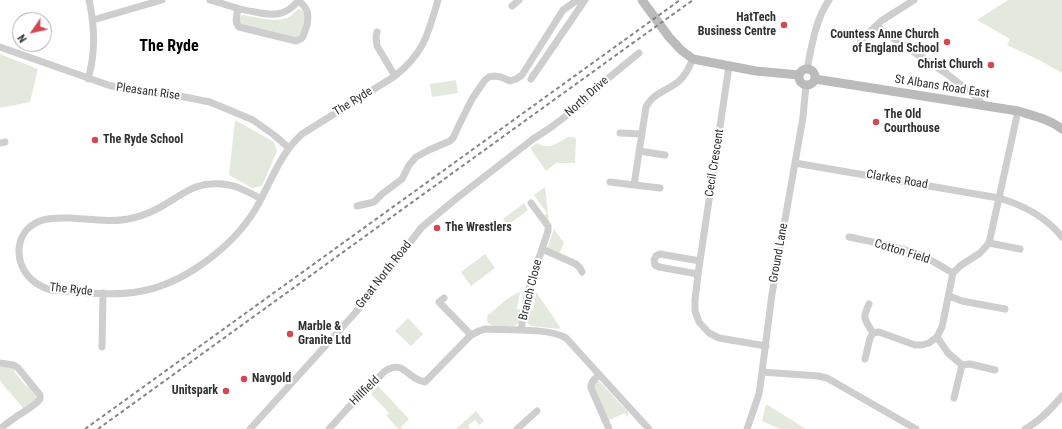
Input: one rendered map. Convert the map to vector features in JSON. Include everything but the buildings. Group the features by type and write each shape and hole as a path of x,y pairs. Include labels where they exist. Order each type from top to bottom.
{"main road":[{"path":"644,2 669,38 693,59 756,71 799,75"},
{"path":"810,69 814,73 815,79 811,84 806,85 799,81 799,75 801,71 810,69"},
{"name":"St Albans Road East","path":"815,79 1018,111 1047,120 1062,129"}],"street":[{"path":"88,79 91,70 94,37 90,0"},
{"path":"93,20 162,0"},
{"path":"210,0 238,9 270,15 285,12 292,8 299,0 307,10 308,17 304,35 296,41 238,27 236,21 238,9"},
{"name":"The Ryde","path":"261,199 234,185 209,184 196,187 152,212 133,218 114,220 51,218 39,221 24,232 20,240 19,254 21,264 32,280 42,287 51,290 121,294 142,291 191,272 218,252 233,238 254,211 261,199 281,160 289,148 302,134 395,76 406,67 426,39 438,0"},
{"path":"512,6 519,0"},
{"path":"531,79 580,0"},
{"path":"357,206 374,202 402,179 409,165 416,157 423,152 450,141 453,138 472,99 488,77 501,77 510,81 522,75 563,10 580,0"},
{"path":"807,69 816,25 829,0"},
{"path":"861,40 881,21 914,0"},
{"path":"876,26 948,74 980,100 981,106"},
{"path":"377,32 377,46 395,76"},
{"name":"Pleasant Rise","path":"0,47 111,86 164,93 210,102 253,120 289,148"},
{"name":"North Drive","path":"533,139 550,128 586,100 589,94 640,53"},
{"path":"634,184 646,107 649,101 682,78 693,59"},
{"name":"Cecil Crescent","path":"729,66 698,274 695,311 699,322 709,332 719,338 766,346"},
{"name":"Ground Lane","path":"747,429 758,394 762,372 772,294 803,117 806,85"},
{"path":"873,333 879,332 915,345 929,343 938,338 942,327 953,273 960,266 980,253 989,243 1018,111"},
{"path":"620,133 642,134"},
{"name":"Great North Road","path":"250,429 356,312 422,227 533,139"},
{"path":"639,151 666,155"},
{"name":"Clarkes Road","path":"795,163 999,198 1013,202 1032,212 1058,232 1062,237"},
{"path":"610,182 660,188"},
{"name":"Branch Close","path":"521,330 528,294 548,231 548,226 531,203"},
{"name":"Cotton Field","path":"848,237 894,247 919,255 953,273"},
{"path":"989,243 1020,249"},
{"name":"Branch Close","path":"542,249 576,264 582,272"},
{"path":"698,274 659,268 655,265 654,260 656,256 660,254 700,261"},
{"path":"102,347 103,293"},
{"path":"948,296 962,301 1005,309"},
{"path":"444,298 439,302 471,335 485,329 550,332 562,335 649,429"},
{"path":"869,304 864,317 873,333"},
{"path":"865,360 870,338 873,333"},
{"name":"Hillfield","path":"329,429 385,371 396,367 403,368 415,378 425,382 471,335"},
{"path":"938,338 948,353 962,365 970,364 995,370"},
{"path":"0,363 12,364 18,368 40,395 40,399 25,412 0,429"},
{"path":"954,398 962,365"},
{"path":"762,372 827,378 916,429"},
{"path":"599,375 592,382 591,388 609,429"},
{"path":"1025,429 1033,425 1062,396"},
{"path":"517,429 537,411"}],"shaded area":[{"path":"1008,0 1062,0 1062,73 1007,45 1010,39 977,20"},
{"path":"298,9 303,10 305,15 302,35 295,38 242,26 239,23 242,15 280,20 291,16"},
{"path":"0,54 38,69 30,102 0,108"},
{"path":"456,80 458,93 432,97 430,84"},
{"path":"235,120 274,142 277,151 262,186 252,188 229,175"},
{"path":"568,137 574,137 576,139 575,163 556,163 546,171 530,148 537,143 545,146 557,144"},
{"path":"545,187 549,223 543,216 547,213 534,195"},
{"path":"524,203 528,210 508,225 503,219"},
{"path":"554,229 564,243 559,254 547,249"},
{"path":"485,254 495,268 471,286 461,272"},
{"path":"532,289 534,289 560,327 559,329 531,326 527,323 527,313 530,310 533,310 536,294 533,293"},
{"path":"520,292 517,309 522,310 522,315 520,321 515,326 496,326 488,323 488,315 507,299"},
{"path":"408,318 423,334 411,346 395,331"},
{"path":"0,366 14,368 14,371 25,385 29,387 37,397 37,400 24,409 0,380"},
{"path":"599,381 628,412 627,417 625,413 609,420 592,386"},
{"path":"378,386 409,419 401,427 403,429 398,429 386,415 389,413 371,394"},
{"path":"766,404 806,429 780,429 762,421"},
{"path":"476,411 484,421 479,425 475,420 468,426 470,429 456,429"}],"railway":[{"path":"85,429 680,0"},
{"path":"98,429 693,0"}],"place":[{"name":"HatTech Business Centre","path":"784,25"},
{"name":"Countess Anne Church of England School","path":"947,42"},
{"name":"Christ Church","path":"991,65"},
{"name":"The Old Courthouse","path":"876,122"},
{"name":"The Ryde School","path":"95,140"},
{"name":"The Wrestlers","path":"437,228"},
{"name":"Marble & Granite Ltd","path":"290,334"},
{"name":"Navgold","path":"244,379"},
{"name":"Unitspark","path":"226,391"}],"district":[{"name":"The Ryde","path":"169,47"}]}
